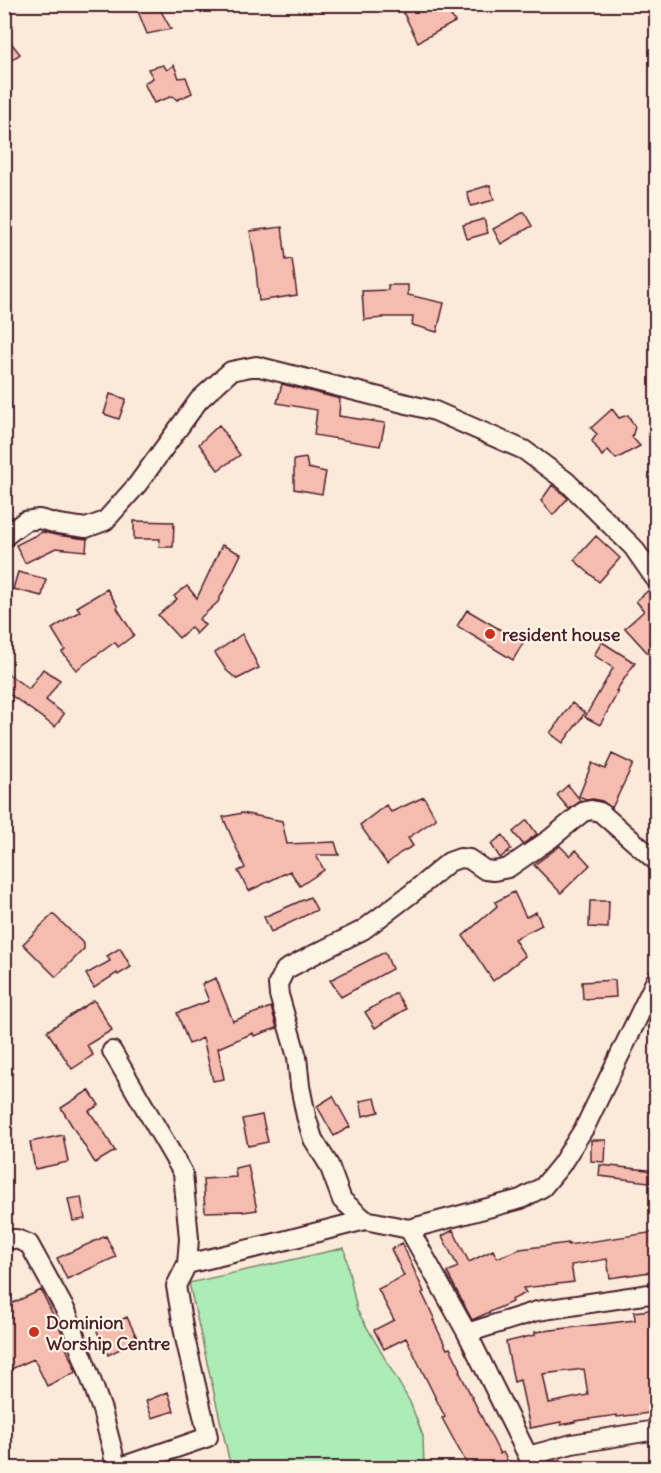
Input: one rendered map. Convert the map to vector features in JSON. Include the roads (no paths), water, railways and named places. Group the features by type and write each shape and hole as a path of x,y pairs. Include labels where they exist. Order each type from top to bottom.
{"street":[{"path":"4,538 25,521 39,519 86,528 105,521 137,485 199,400 231,371 256,366 435,411 524,450 566,481 633,547 657,580"},
{"path":"365,1220 342,1200 329,1165 309,1128 300,1086 297,1057 279,995 278,984 285,970 363,930 449,862 460,858 470,859 485,870 508,868 550,839 583,812 591,810 600,812 657,861"},
{"path":"187,1264 365,1220 409,1229 521,1199 543,1187 561,1165 585,1127 657,980"},
{"path":"4,1239 16,1239 29,1244 67,1313 102,1410 116,1468 208,1437 192,1373 176,1286 187,1264 189,1239 183,1173 112,1051"},
{"path":"409,1229 467,1334 531,1462 572,1444 657,1430"},
{"path":"467,1334 537,1311 657,1293"}],"place":[{"name":"resident house","path":"490,634"},
{"name":"Dominion Worship Centre","path":"34,1332"}]}
